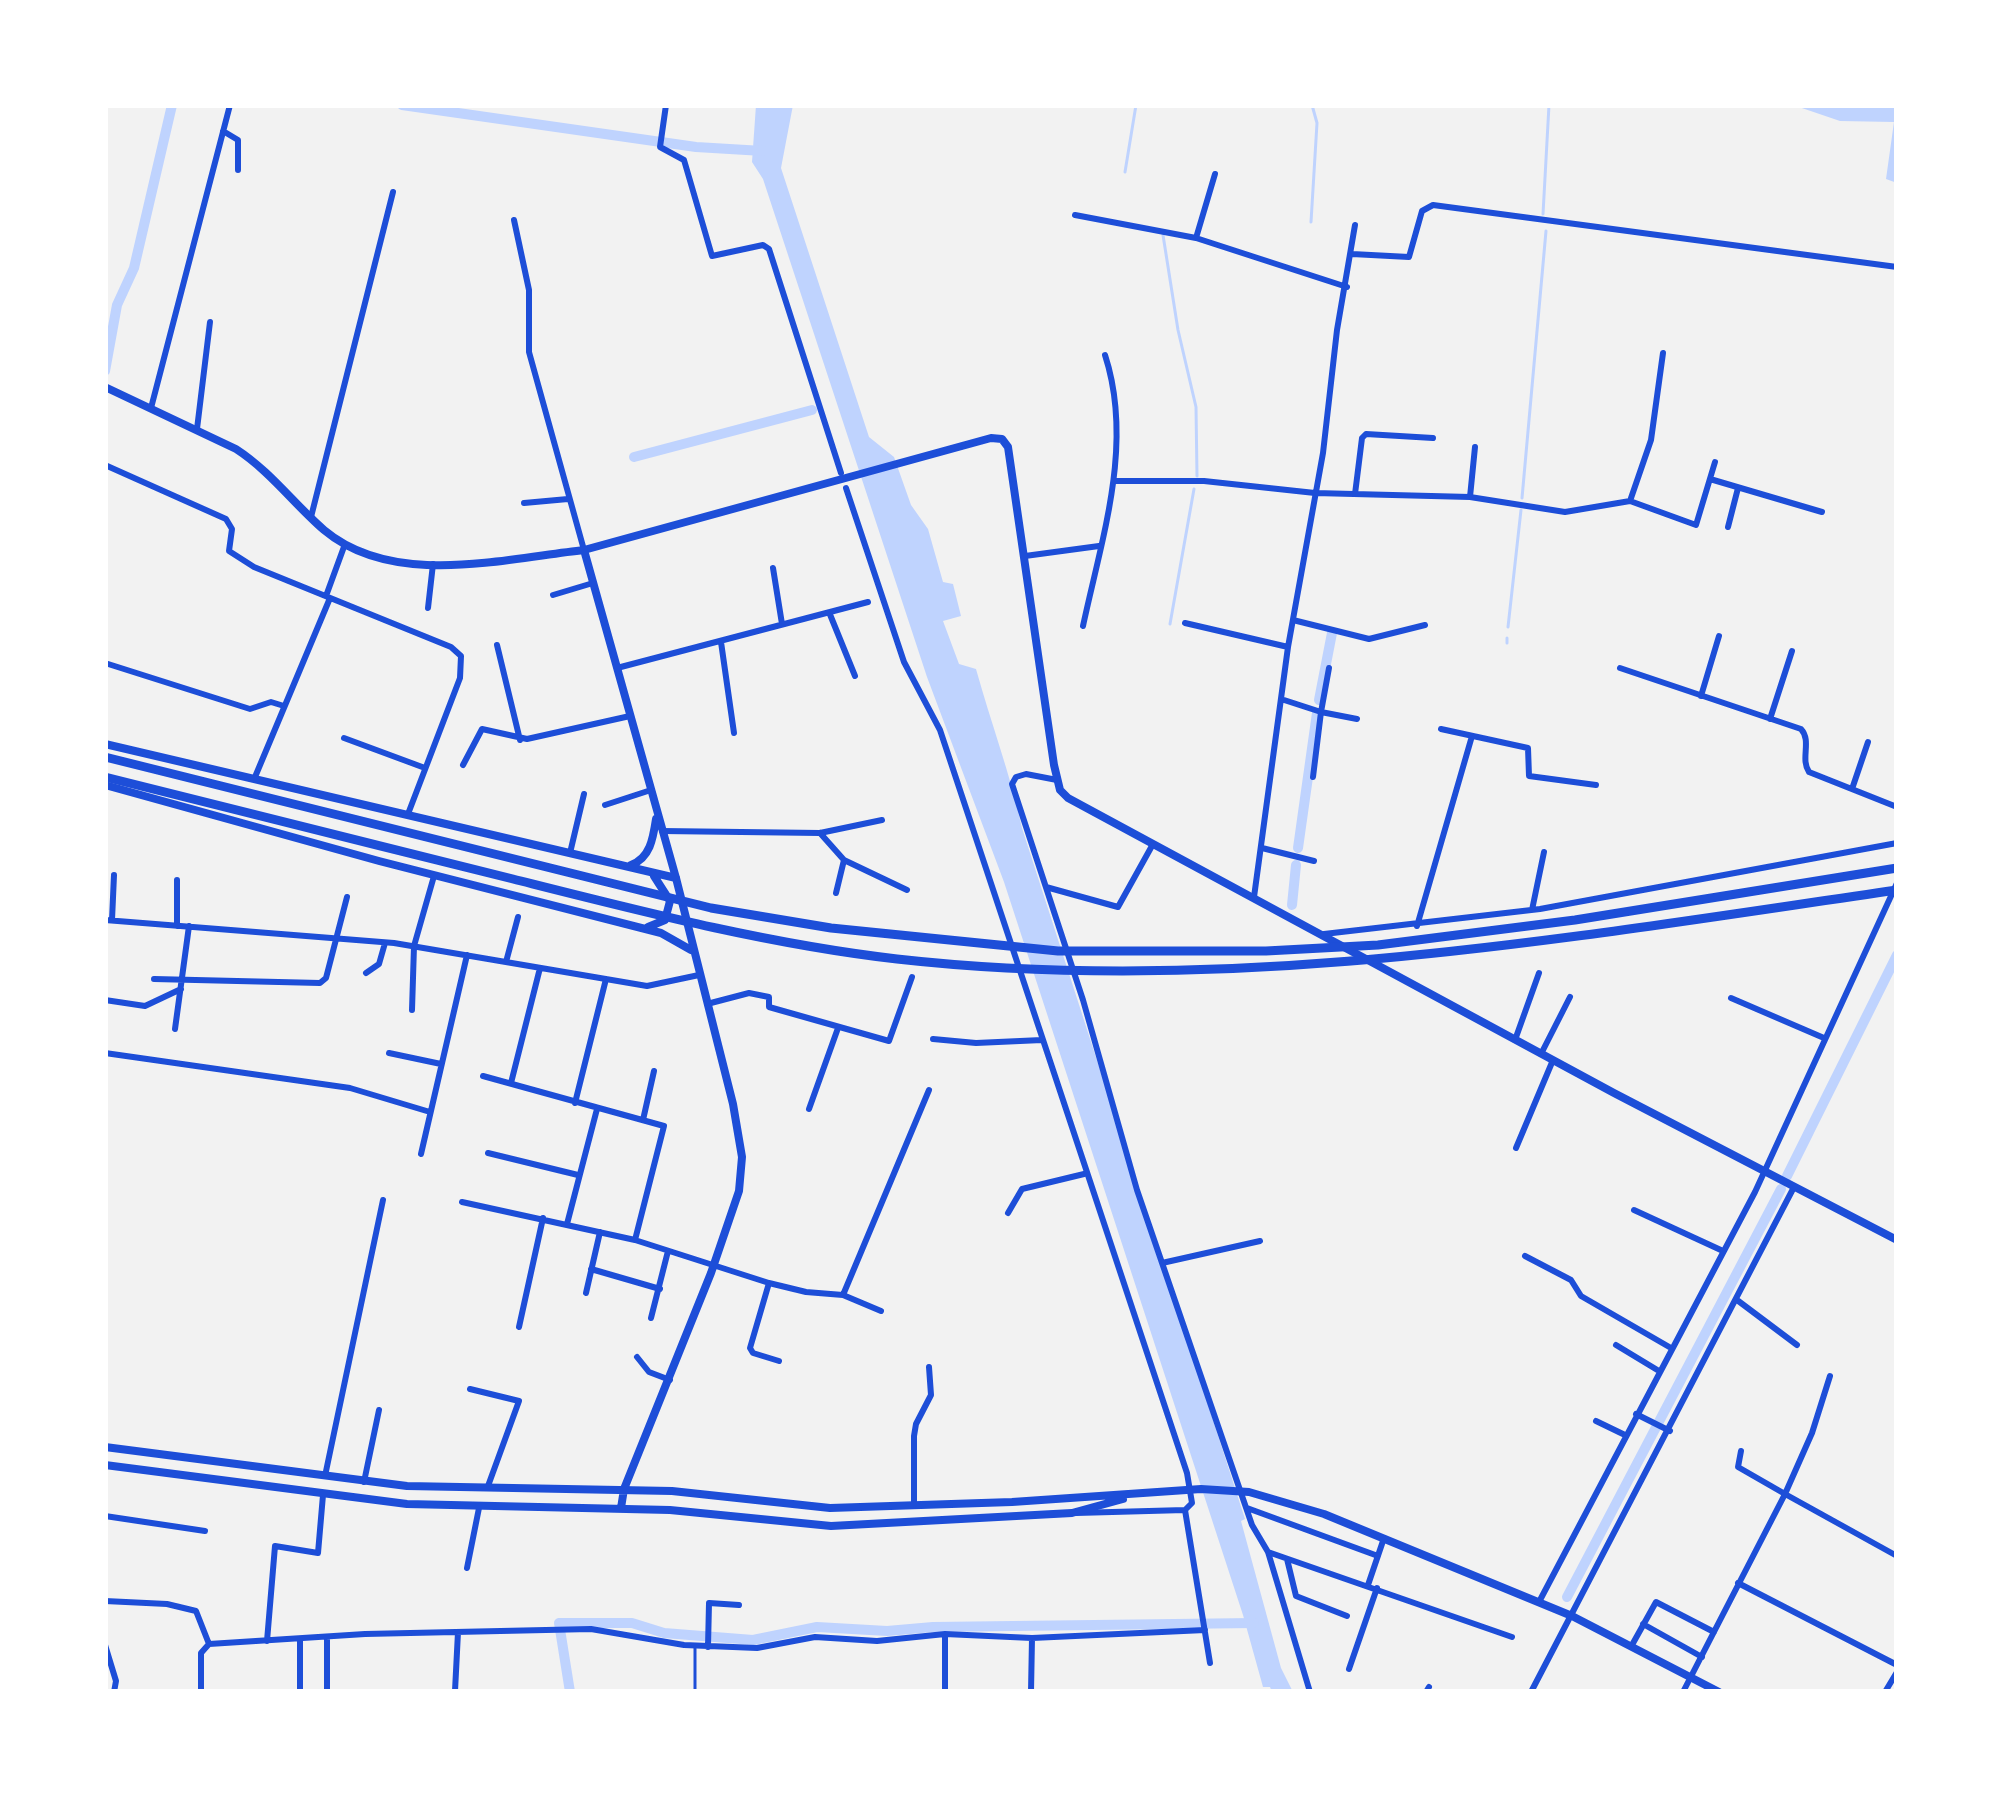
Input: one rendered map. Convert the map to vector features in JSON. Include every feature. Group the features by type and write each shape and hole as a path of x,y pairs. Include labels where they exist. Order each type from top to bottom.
{"main road":[{"path":"105,387 253,460 345,544 371,556 433,564 584,550 992,437 1002,439 1008,447 1057,780 1068,798 1897,1240"},
{"path":"584,550 676,878 742,1156 739,1191 714,1267 621,1508"},
{"path":"105,744 676,878"},
{"path":"105,757 711,908 877,934 1058,951 1266,952 1378,945 1575,920 1897,868"},
{"path":"105,781 759,937 896,958 1055,970 1195,971 1414,958 1897,886"},
{"path":"105,781 434,876 661,933 692,951"},
{"path":"623,866 644,859 657,813"},
{"path":"603,919 645,928 665,920 670,901 647,872"},
{"path":"105,1447 364,1482 486,1489 625,1489 792,1506 914,1506 1223,1489 1295,1503 1384,1538 1572,1616 1719,1692"},
{"path":"105,1465 323,1495 479,1508 621,1508 831,1526 1072,1513 1140,1494"},
{"path":"234,1482 236,1465"},
{"path":"548,1490 548,1509"}],"street":[{"path":"151,407 230,105"},
{"path":"666,105 660,147 684,160 712,256 763,245 769,249 904,662 940,730 1186,1473 1192,1503 1185,1510 1072,1513"},
{"path":"223,131 238,140 238,170"},
{"path":"1196,238 1215,174"},
{"path":"311,517 393,192"},
{"path":"1352,254 1409,257 1422,211 1433,206 1897,267"},
{"path":"1075,215 1196,238 1346,287"},
{"path":"514,220 529,290 529,352 584,550"},
{"path":"1254,898 1288,647 1355,225"},
{"path":"197,429 210,322"},
{"path":"1630,501 1651,440 1663,353"},
{"path":"1083,626 1114,481 1119,410 1106,355"},
{"path":"1354,494 1366,434 1433,438"},
{"path":"1470,497 1475,447"},
{"path":"1114,481 1204,481 1315,493 1470,497 1565,512 1630,501 1696,525 1715,462"},
{"path":"105,465 226,520 232,529 228,548 235,556 451,647 461,656 460,678 408,814"},
{"path":"1710,479 1822,512"},
{"path":"1728,527 1738,488"},
{"path":"524,503 569,499"},
{"path":"254,777 345,544"},
{"path":"1025,556 1101,545"},
{"path":"428,608 433,564"},
{"path":"773,568 782,626"},
{"path":"553,595 593,583"},
{"path":"617,668 868,602"},
{"path":"829,612 855,676"},
{"path":"1293,620 1369,639 1425,625"},
{"path":"1185,623 1288,647"},
{"path":"1701,696 1719,636"},
{"path":"721,642 734,733"},
{"path":"497,645 520,740"},
{"path":"1770,719 1792,652"},
{"path":"105,663 250,709 271,702 284,706"},
{"path":"1313,777 1329,668"},
{"path":"1620,668 1805,732 1808,772 1897,808"},
{"path":"1281,699 1357,719"},
{"path":"463,765 482,729 520,740 630,716"},
{"path":"1442,729 1529,749 1529,776 1595,785"},
{"path":"1417,926 1472,736"},
{"path":"344,738 426,768"},
{"path":"1852,789 1868,742"},
{"path":"1057,780 1026,774 1012,784 1162,1263 1252,1525 1268,1552 1310,1692"},
{"path":"605,805 651,790"},
{"path":"569,853 584,794"},
{"path":"662,831 820,832 882,820"},
{"path":"820,832 844,860 908,890"},
{"path":"1320,934 1532,910 1897,843"},
{"path":"1046,887 1118,907 1153,844"},
{"path":"1262,848 1314,861"},
{"path":"1532,910 1544,852"},
{"path":"836,893 844,860"},
{"path":"113,875 108,920 386,942 647,986 699,975"},
{"path":"412,1010 414,946 434,876"},
{"path":"177,926 178,880"},
{"path":"1539,1602 1765,1171 1897,886"},
{"path":"154,980 320,983 326,978 339,937 347,897"},
{"path":"506,962 518,916"},
{"path":"175,1028 189,926"},
{"path":"366,973 379,964 386,942"},
{"path":"421,1154 467,955"},
{"path":"511,1083 540,968"},
{"path":"1515,1040 1539,973"},
{"path":"707,1004 752,993 770,997 770,1007 890,1041 912,977"},
{"path":"575,1103 606,980"},
{"path":"105,1000 146,1006 182,984"},
{"path":"1541,1054 1570,997"},
{"path":"1731,998 1824,1038"},
{"path":"809,1108 838,1028"},
{"path":"933,1039 976,1043 1042,1040"},
{"path":"105,1053 350,1088 430,1112"},
{"path":"388,1053 441,1064"},
{"path":"1516,1148 1553,1060"},
{"path":"643,1120 654,1071"},
{"path":"483,1076 665,1128 635,1240"},
{"path":"843,1294 929,1090"},
{"path":"567,1224 597,1109"},
{"path":"488,1153 580,1175"},
{"path":"1008,1214 1022,1189 1084,1174"},
{"path":"1531,1692 1794,1186"},
{"path":"326,1476 383,1200"},
{"path":"462,1202 635,1240 806,1292 843,1294 881,1311"},
{"path":"1634,1210 1723,1251"},
{"path":"519,1328 543,1218"},
{"path":"586,1293 600,1232"},
{"path":"1162,1263 1260,1241"},
{"path":"651,1318 668,1251"},
{"path":"1525,1256 1570,1280 1581,1296 1671,1348"},
{"path":"591,1269 660,1289"},
{"path":"769,1283 750,1348 778,1361"},
{"path":"1737,1300 1797,1345"},
{"path":"1616,1346 1659,1371"},
{"path":"637,1357 649,1372 670,1380"},
{"path":"914,1506 914,1436 931,1395 929,1367"},
{"path":"1683,1692 1785,1494 1830,1376"},
{"path":"470,1389 519,1401 486,1489"},
{"path":"364,1482 379,1411"},
{"path":"1636,1414 1667,1430"},
{"path":"1596,1421 1625,1435"},
{"path":"1741,1451 1738,1467 1897,1556"},
{"path":"267,1641 275,1546 318,1553 323,1495"},
{"path":"467,1568 479,1508"},
{"path":"1247,1508 1378,1556"},
{"path":"1185,1510 1210,1663"},
{"path":"105,1516 205,1531"},
{"path":"1349,1669 1384,1538"},
{"path":"1268,1552 1513,1637"},
{"path":"1287,1559 1296,1596 1347,1616"},
{"path":"1738,1583 1897,1668 1885,1692"},
{"path":"105,1601 167,1604 196,1611 209,1644"},
{"path":"1632,1645 1656,1602 1714,1632"},
{"path":"708,1640 709,1603 739,1605"},
{"path":"1643,1624 1702,1657"},
{"path":"201,1692 201,1653 209,1644 591,1629 695,1646 708,1640 757,1648 815,1637 877,1641 945,1634 1032,1638 1205,1628"},
{"path":"455,1691 458,1632"},
{"path":"945,1634 945,1692"},
{"path":"327,1637 327,1692"},
{"path":"1031,1692 1032,1638"},
{"path":"300,1639 300,1692"},
{"path":"105,1645 116,1681 114,1692"}],"lane":[{"path":"694,1692 695,1646"}],"water":[{"path":"756,105 793,105 781,168 869,437 894,457 911,505 928,529 943,582 953,584 961,616 943,621 959,664 976,669 1022,828 1245,1519 1241,1521 1281,1668 1293,1692 1263,1687 1004,882 927,677 763,179 752,162"},
{"path":"1793,105 1897,105 1897,183 1886,179 1894,122 1840,121"}],"waterway":[{"path":"105,371 117,305 134,268 172,105"},
{"path":"402,105 696,147 763,151"},
{"path":"1125,172 1136,105"},
{"path":"1311,222 1317,123 1312,105"},
{"path":"1543,214 1549,105"},
{"path":"1522,498 1546,231"},
{"path":"1163,235 1196,407 1197,476"},
{"path":"634,457 812,410"},
{"path":"1170,624 1194,489"},
{"path":"1508,627 1521,510"},
{"path":"1319,700 1332,633"},
{"path":"1507,638 1507,643"},
{"path":"1298,848 1317,713"},
{"path":"1292,905 1296,865"},
{"path":"1787,1176 1897,955"},
{"path":"1567,1597 1781,1189"},
{"path":"570,1692 559,1623 632,1623 664,1633 753,1640 817,1627 887,1631 1254,1623"}]}
